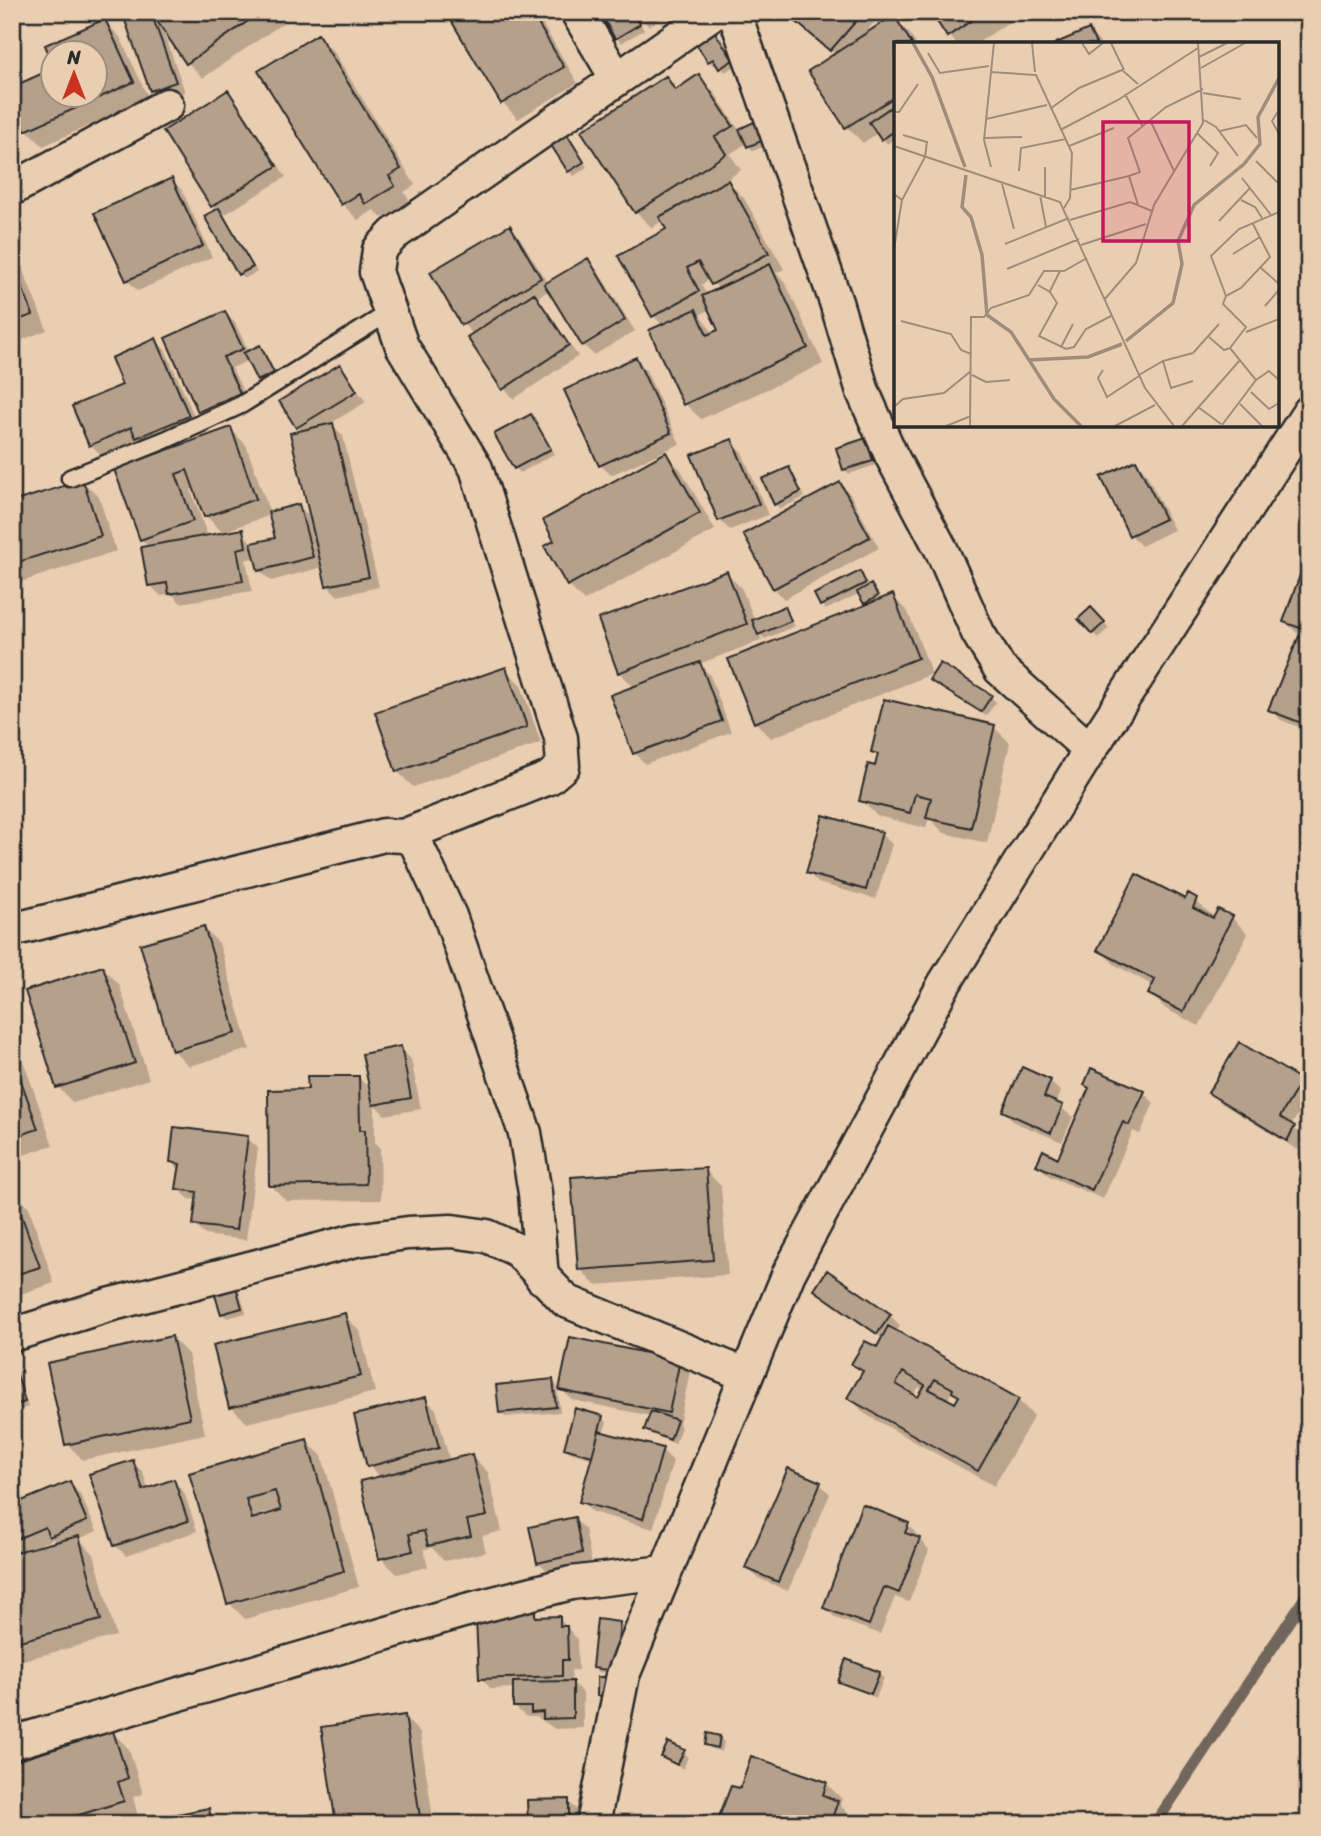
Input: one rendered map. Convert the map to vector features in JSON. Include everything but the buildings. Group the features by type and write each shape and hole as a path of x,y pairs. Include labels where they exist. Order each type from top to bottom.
{"street":[{"path":"577,12 617,79"},
{"path":"403,836 549,778 563,766 561,738 476,468 402,346 376,272 379,250 394,234 714,12"},
{"path":"734,12 836,302 863,391 891,455 942,551 978,634 1000,669 1090,750"},
{"path":"12,188 167,105"},
{"path":"593,1824 623,1675 789,1273 944,984 1090,750 1309,412"},
{"path":"12,930 384,835 403,836 415,841 450,916 524,1133 535,1194 542,1278"},
{"path":"12,1335 105,1306 356,1240 408,1233 452,1231 487,1236 517,1250 566,1301 747,1375"},
{"path":"12,1743 463,1611 571,1583 664,1572"}],"lane":[{"path":"70,478 165,440 242,405 390,312"}],"waterway":[{"path":"1155,1824 1309,1592"}]}
